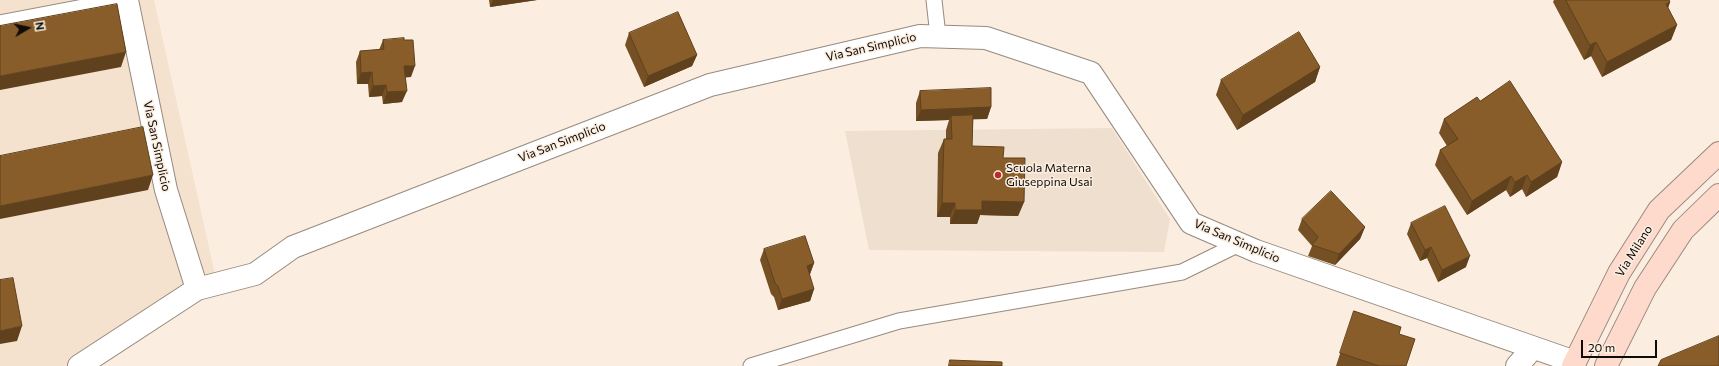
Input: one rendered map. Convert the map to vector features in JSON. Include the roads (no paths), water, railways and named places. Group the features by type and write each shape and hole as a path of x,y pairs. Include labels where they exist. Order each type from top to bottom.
{"main road":[{"name":"Via Milano","path":"1574,364 1619,273 1659,210 1719,153"},
{"path":"1606,366 1645,288 1683,230 1719,195"}],"street":[{"name":"Via San Simplicio","path":"126,0 145,129 197,289"},
{"name":"Via San Simplicio","path":"79,366 197,289 255,274 293,247 710,85 920,36 986,38 1091,73 1191,223 1239,244 1533,348 1574,364"},
{"path":"1516,366 1533,348"}],"lane":[{"path":"0,23 120,0"},
{"path":"934,0 938,36"},
{"path":"751,366 899,321 1182,272 1239,244"}],"place":[{"name":"Scuola Materna Giuseppina Usai","path":"998,175"}]}
